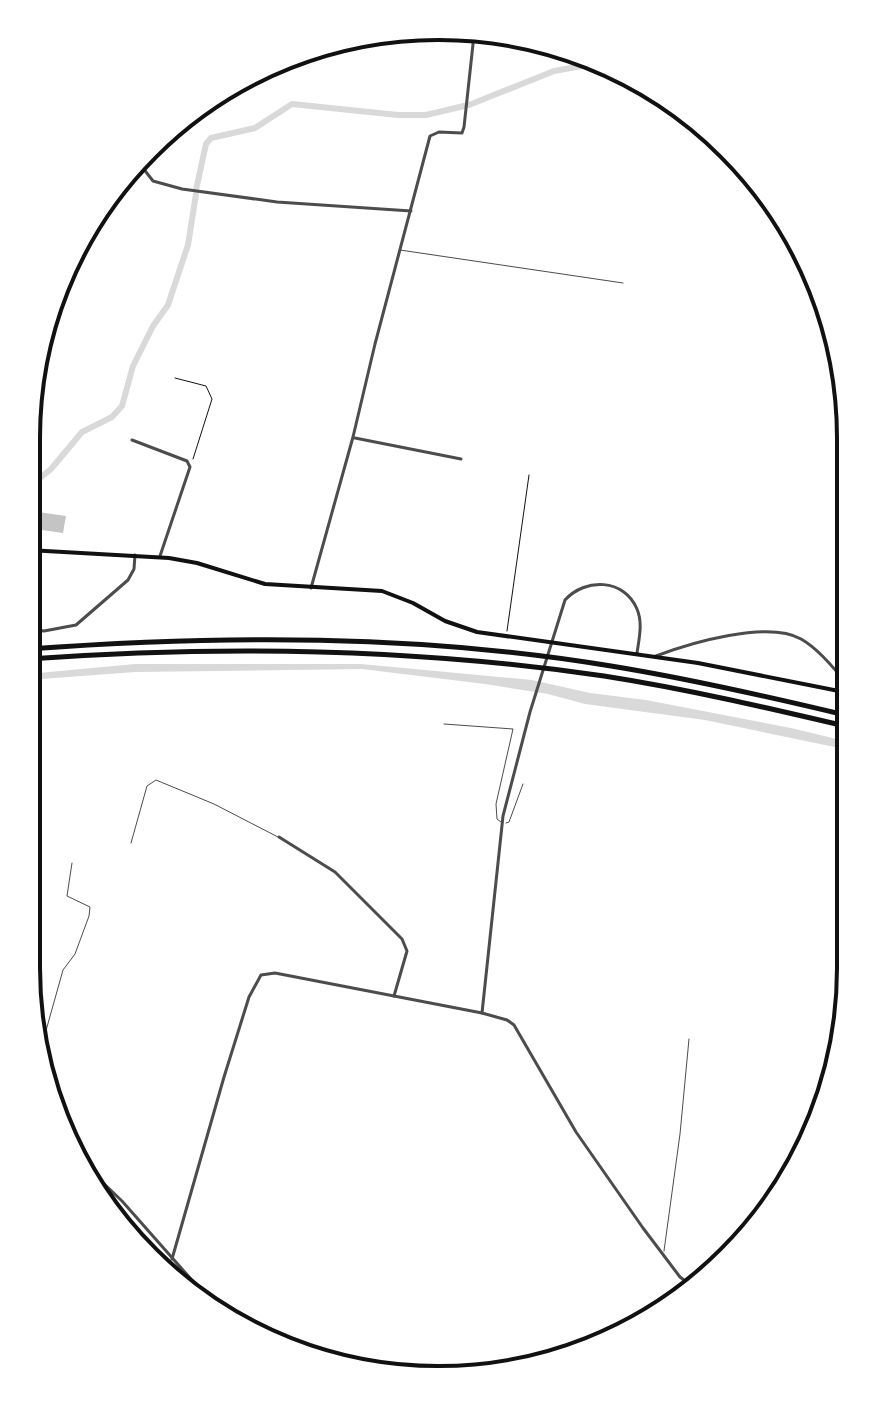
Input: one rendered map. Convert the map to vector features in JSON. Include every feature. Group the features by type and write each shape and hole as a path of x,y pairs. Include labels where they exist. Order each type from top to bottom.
{"highway":[{"path":"40,648 134,641 279,639 387,643 515,653 609,665 717,685 837,713"},
{"path":"40,658 133,651 388,653 516,664 607,677 716,696 837,724"}],"main road":[{"path":"40,551 160,557 197,563 265,584 382,591 413,603 445,621 477,632 637,653 837,688"}],"street":[{"path":"311,588 430,136 439,132 462,133 464,127 473,42"},
{"path":"145,170 153,181 182,189 277,202 411,211"},
{"path":"353,437 461,459"},
{"path":"132,440 187,461 190,467 160,557"},
{"path":"40,630 76,625 128,580 134,569 135,555"},
{"path":"482,1013 502,822 530,712 565,600 578,588 595,583 627,594 638,610 637,653"},
{"path":"656,656 683,645 768,630 779,631 802,640 837,677"},
{"path":"279,837 335,872 402,939 407,951 394,996"},
{"path":"172,1259 224,1077 256,980 261,975 275,973 482,1013 514,1025 576,1132 685,1281"},
{"path":"103,1183 190,1279"}],"lane":[{"path":"400,250 623,283"},
{"path":"444,724 513,729 496,804 497,819 509,822 523,784"},
{"path":"131,843 147,786 156,780 214,804 279,837"},
{"path":"45,1032 63,970 75,954 89,916 90,907 67,896 72,863"},
{"path":"663,1254 680,1134 689,1039"}],"path":[{"path":"175,378 206,386 212,399 190,467"},
{"path":"507,637 529,475"}],"shaded area":[{"path":"135,664 361,664 532,680 791,728 837,739 837,748 705,720 585,704 548,694 362,669 135,672 40,679 40,673"}],"building":[{"path":"40,512 66,516 63,533 40,530"}],"waterway":[{"path":"469,105 554,71 581,66"},
{"path":"196,190 206,144 211,138 255,128 292,104 398,115 426,115 464,106"},
{"path":"40,478 82,432 112,417 122,406 133,366 153,326 168,305 188,245 196,194"}]}
